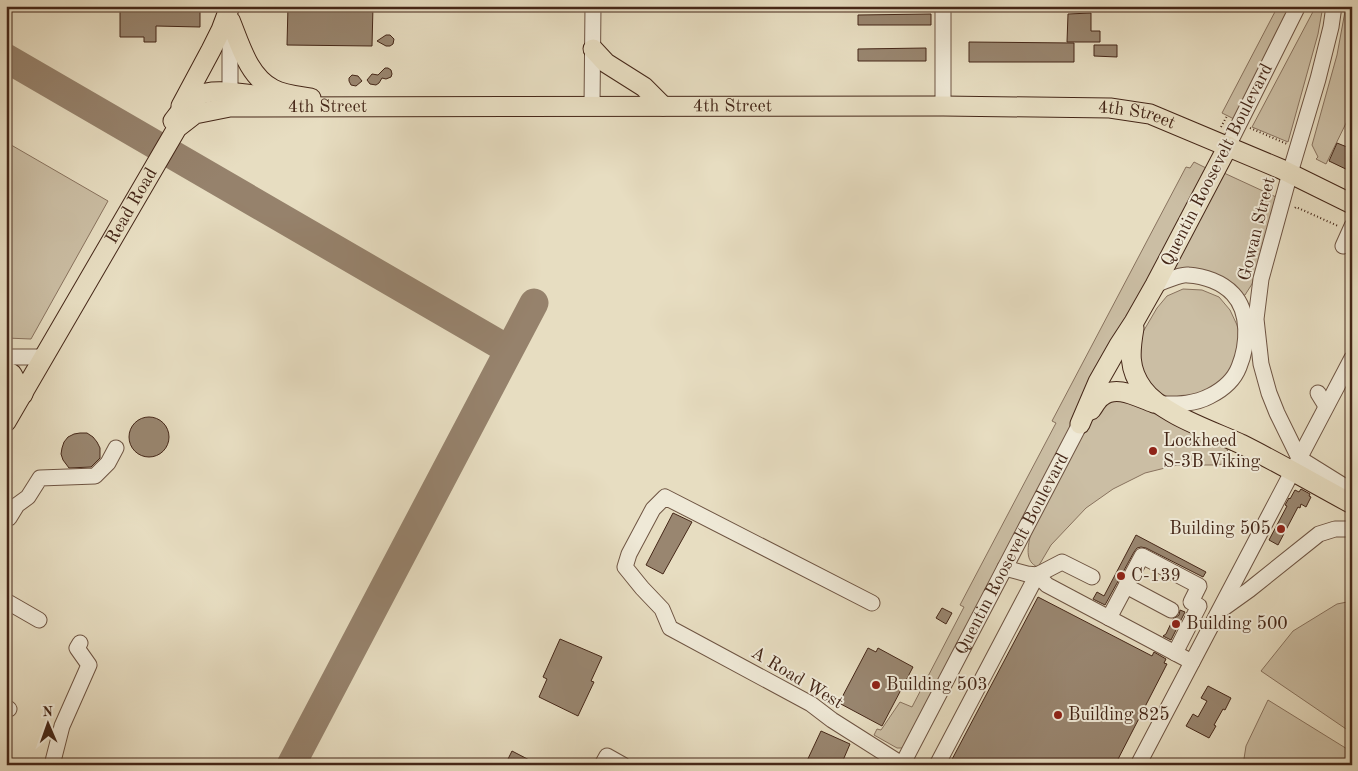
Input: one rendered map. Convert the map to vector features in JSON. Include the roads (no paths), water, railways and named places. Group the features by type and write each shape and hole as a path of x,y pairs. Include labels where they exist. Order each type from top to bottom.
{"main road":[{"path":"230,11 254,74 268,86 274,90 291,94 367,106"},
{"path":"230,11 170,132 183,135 195,126 220,118 367,106"},
{"path":"593,49 606,63 644,86 663,106"},
{"name":"4th Street","path":"230,100 367,106 943,106 1110,108 1150,114 1290,173 1352,204"},
{"name":"Read Road","path":"6,422 170,132 195,114 230,100"},
{"name":"Quentin Roosevelt Boulevard","path":"1080,424 1098,382 1155,285 1228,146"},
{"path":"1134,322 1130,354 1133,371 1144,391 1157,404"},
{"path":"6,371 12,374 22,394"},
{"path":"1080,424 1101,397 1112,391 1122,391 1157,404 1242,445 1295,464 1352,504"}],"street":[{"path":"592,106 593,6"},
{"path":"943,6 943,106"},
{"name":"Quentin Roosevelt Boulevard","path":"1228,146 1298,6"},
{"name":"Gowan Street","path":"1295,464 1269,393 1261,364 1256,319 1261,280 1318,79 1331,27 1334,6"},
{"path":"230,11 230,100"},
{"path":"1344,246 1351,229"},
{"path":"1155,285 1186,274 1207,278 1221,284 1233,294 1240,306 1246,327 1261,364"},
{"path":"1157,404 1196,402 1211,396 1230,382 1239,368 1244,350 1246,327 1261,280"},
{"path":"6,357 44,357"},
{"path":"1138,765 1352,358"},
{"path":"1318,393 1326,406"},
{"name":"Quentin Roosevelt Boulevard","path":"902,765 1080,424"},
{"path":"10,512 28,497 40,478 95,476 108,464 116,448"},
{"path":"1295,464 1352,490"},
{"name":"A Road West","path":"872,603 665,498 653,509 625,567 662,610 670,628 810,704 902,765"},
{"path":"1218,612 1249,590 1319,534 1335,529 1352,529"},
{"path":"1109,618 1142,556 1199,586 1191,602 1199,606 1175,653"},
{"path":"1005,568 1037,575 1062,562 1092,577"},
{"path":"1037,575 1047,585 1192,662"},
{"path":"937,765 1037,575"},
{"path":"1126,586 1171,610"},
{"path":"6,601 39,620"},
{"path":"52,765 62,726 89,665 78,648 80,643"},
{"path":"604,760 623,765"}],"place":[{"name":"Lockheed S-3B Viking","path":"1153,451"},
{"name":"Building 505","path":"1281,529"},
{"name":"C-139","path":"1121,576"},
{"name":"Building 500","path":"1176,624"},
{"name":"Building 503","path":"876,685"},
{"name":"Building 825","path":"1058,715"}]}
